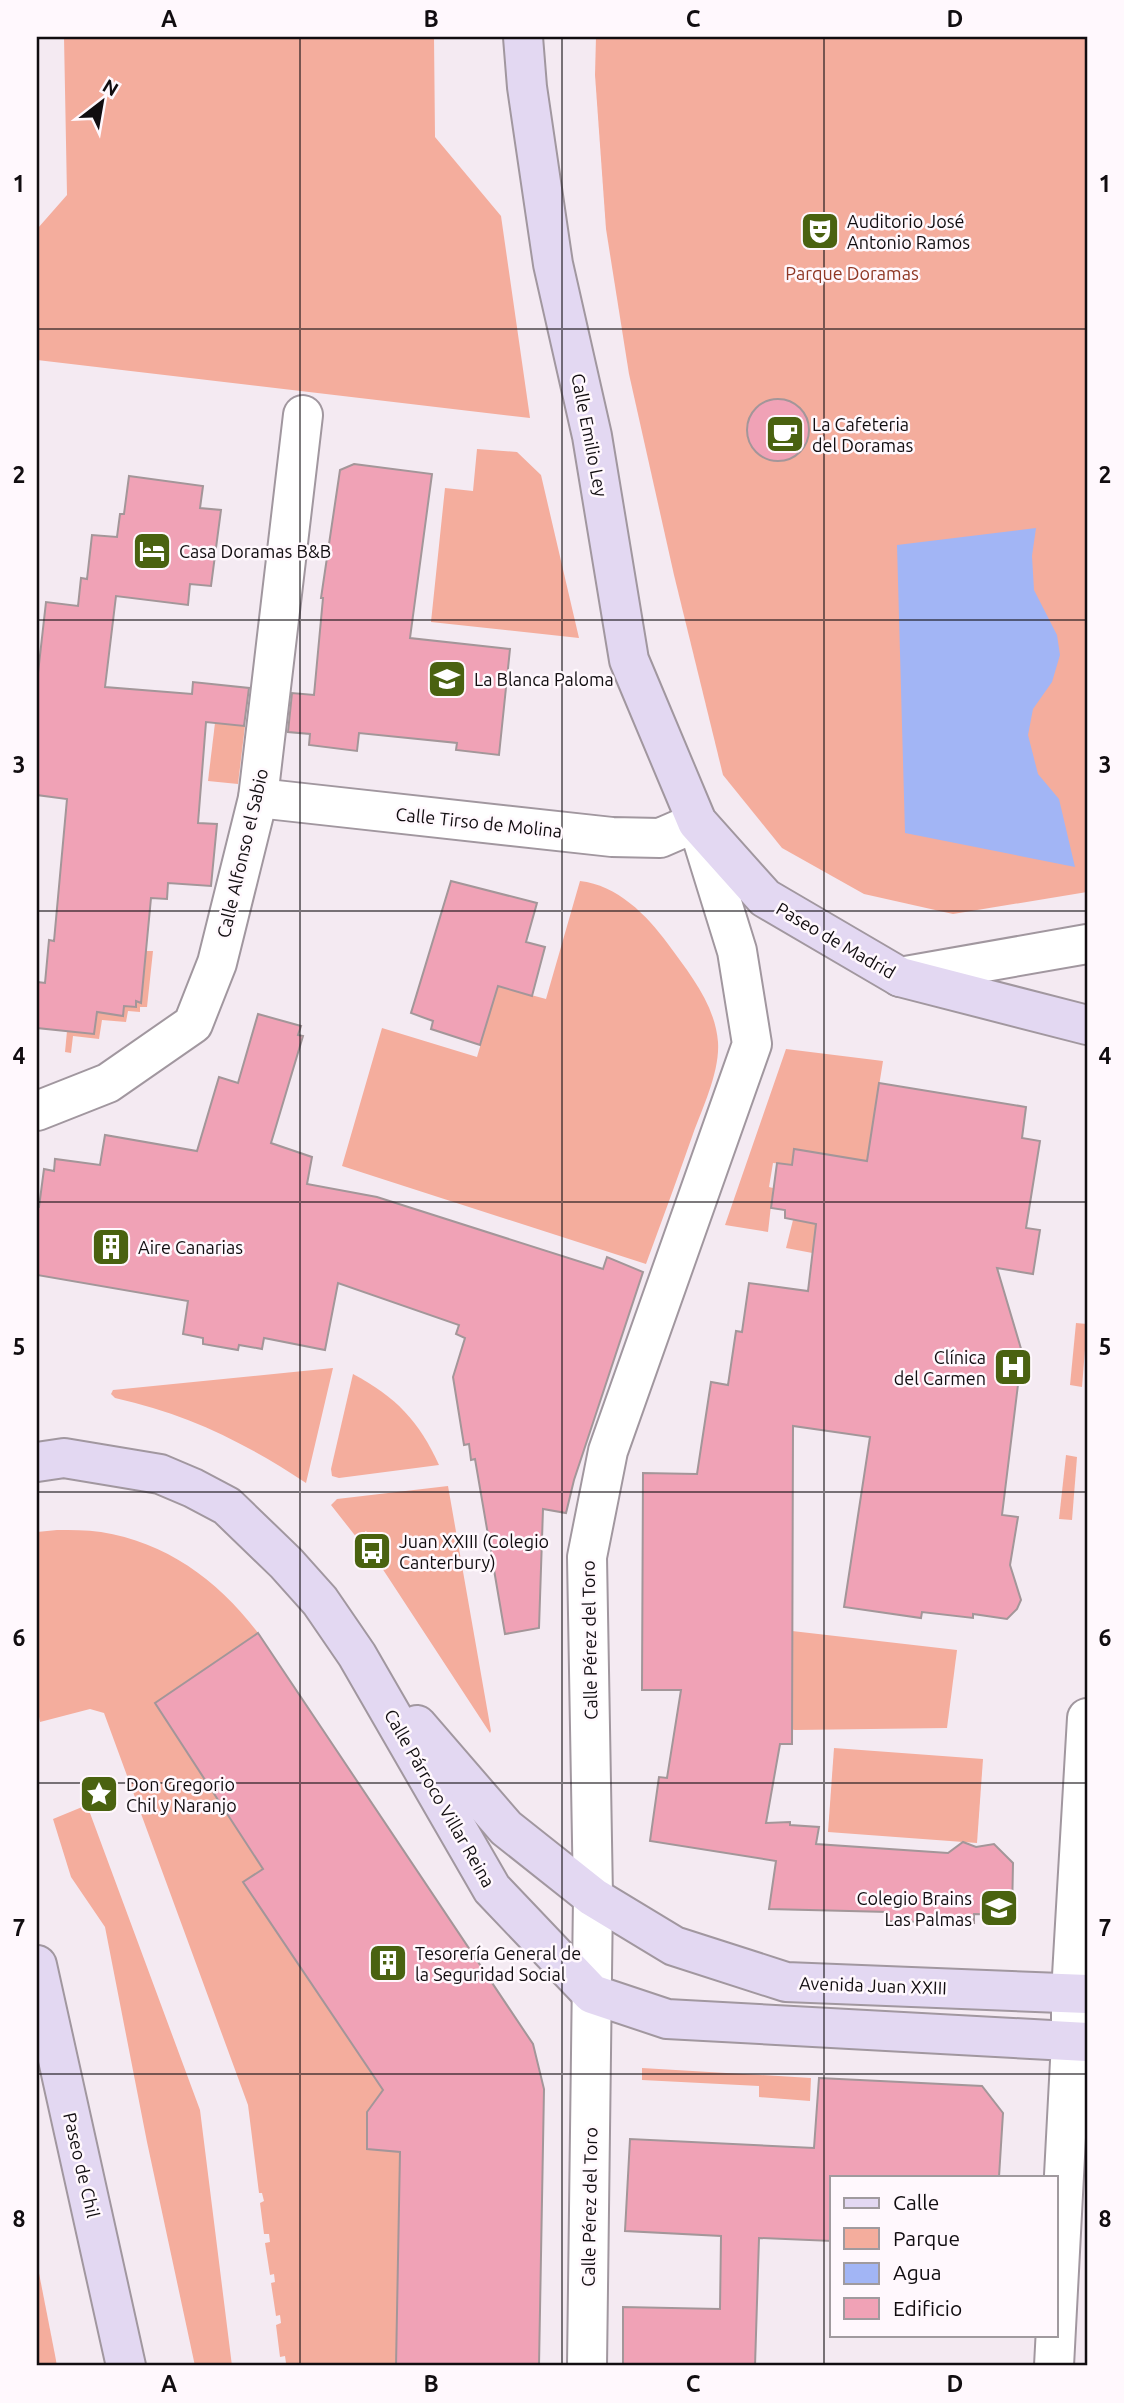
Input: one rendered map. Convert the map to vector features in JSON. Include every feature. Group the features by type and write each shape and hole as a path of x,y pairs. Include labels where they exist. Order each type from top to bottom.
{"street":[{"name":"Calle Emilio Ley","path":"523,37 527,88 553,264 592,436 629,660 697,822"},
{"name":"Calle Alfonso el Sabio","path":"37,1111 108,1083 194,1024 217,963 258,798 303,415"},
{"name":"Calle Tirso de Molina","path":"258,798 612,837 660,838 697,822"},
{"name":"Paseo de Madrid","path":"697,822 765,898 900,977 1087,1025"},
{"name":"Calle Pérez del Toro","path":"587,2366 593,1897 587,1558 608,1451 752,1044 737,951 697,822"},
{"path":"900,977 1087,944"},
{"name":"Calle Párroco Villar Reina","path":"37,1462 64,1458 160,1474 227,1506 286,1563 320,1601 357,1655 492,1889 592,1994"},
{"name":"Calle Párroco Villar Reina","path":"357,1655 506,1828 593,1897"},
{"path":"1058,2314 1079,2042 1087,1718"},
{"name":"Avenida Juan XXIII","path":"593,1897 674,1946 786,1982 1079,1994"},
{"name":"Paseo de Chil","path":"37,1965 126,2366"},
{"path":"592,1994 667,2019 1079,2042"},
{"path":"1054,2366 1056,2336"}],"green space":[{"path":"64,37 434,37 435,137 501,216 530,418 37,360 38,228 67,195"},
{"name":"Parque Doramas","path":"596,37 1087,37 1087,892 953,914 864,894 782,848 723,775 629,374 606,229 595,75"},
{"path":"477,449 517,452 541,475 579,638 431,622 445,488 473,491"},
{"path":"215,723 245,726 238,784 208,781"},
{"path":"580,881 606,888 619,895 651,922 700,990 716,1028 718,1053 714,1077 646,1264 342,1166 382,1028 477,1057 498,986 546,999"},
{"path":"146,951 153,951 147,1007 140,1007 140,1012 128,1011 126,1022 102,1020 99,1039 73,1036 71,1053 65,1052 67,1031 94,1034 97,1012 123,1016 124,1006 135,1007 136,1001 141,1002"},
{"path":"786,1049 883,1061 876,1105 899,1109 844,1259 786,1248 793,1220 816,1224 850,1158 794,1149 792,1165 773,1163 769,1187 773,1188 768,1232 725,1225"},
{"path":"1076,1323 1087,1324 1082,1387 1070,1385"},
{"path":"333,1368 306,1483 214,1431 166,1412 115,1398 111,1394 113,1390"},
{"path":"353,1374 382,1392 405,1412 423,1435 439,1465 339,1478 332,1476 331,1469"},
{"path":"1066,1455 1077,1457 1072,1520 1059,1519"},
{"path":"448,1486 490,1733 382,1568 390,1562 366,1531 357,1538 331,1505 337,1499"},
{"path":"95,1531 125,1537 169,1555 208,1581 243,1614 258,1633 155,1703 263,1869 387,2096 378,2100 369,2110 366,2124 368,2149 400,2152 396,2366 281,2366 286,2363 285,2356 280,2357 276,2325 281,2323 280,2315 276,2316 271,2283 275,2282 274,2274 270,2275 265,2243 270,2242 269,2234 264,2234 260,2203 264,2201 262,2193 259,2193 248,2105 104,1713 90,1709 40,1722 37,1706 37,1532"},
{"path":"792,1631 957,1650 947,1728 795,1730 742,1721"},
{"path":"834,1748 983,1759 977,1843 828,1832"},
{"path":"87,1805 200,2110 232,2366 195,2366 105,1927 71,1877 53,1819"},
{"path":"642,2068 811,2078 810,2101 759,2097 759,2086 642,2080"},
{"path":"37,2263 55,2355 57,2366 37,2366"}],"water":[{"path":"1036,528 1032,556 1034,590 1057,635 1060,655 1052,682 1033,709 1028,735 1038,774 1059,799 1075,867 905,833 897,545"}],"building":[{"path":"778,399 790,401 800,408 807,418 807,442 800,452 790,459 778,461 766,459 756,452 749,442 747,430 749,418 756,408 766,401"},
{"path":"354,464 432,474 410,638 510,649 499,755 456,750 457,743 359,733 357,751 309,745 310,734 288,732 292,693 314,695 321,598 340,470"},
{"path":"129,476 203,486 200,508 221,510 211,586 190,584 188,605 116,596 105,687 192,694 193,682 249,688 244,726 206,722 198,823 217,824 211,886 168,883 167,899 151,898 141,1003 136,1001 136,1007 124,1006 123,1016 97,1012 94,1034 37,1028 37,982 45,983 49,940 54,941 67,799 37,795 37,682 46,602 78,606 81,578 87,579 92,535 117,537 120,514 124,514"},
{"path":"451,881 537,903 526,942 545,947 532,996 498,986 480,1045 431,1029 433,1021 411,1013"},
{"path":"258,1014 301,1026 298,1035 303,1036 271,1143 312,1157 307,1184 377,1197 603,1269 607,1257 643,1272 574,1480 566,1513 543,1509 539,1628 505,1634 475,1459 471,1460 469,1444 464,1445 453,1377 465,1338 456,1334 459,1325 338,1283 325,1350 264,1338 262,1349 239,1345 238,1350 203,1344 203,1338 183,1334 188,1301 37,1275 37,1207 44,1169 54,1171 55,1159 100,1165 105,1135 197,1151 219,1077 238,1083"},
{"path":"879,1083 1026,1107 1022,1138 1040,1141 1026,1228 1040,1230 1033,1274 997,1268 1022,1352 1002,1515 1018,1517 1010,1565 1021,1600 1017,1609 1007,1619 973,1614 973,1618 922,1612 921,1618 844,1607 870,1437 793,1426 792,1744 780,1744 766,1823 790,1822 790,1825 819,1827 816,1844 948,1853 963,1842 976,1847 994,1844 1013,1863 1012,1915 974,1914 974,1923 888,1921 889,1912 769,1909 776,1861 650,1841 659,1777 667,1778 681,1690 642,1690 643,1473 697,1474 711,1382 728,1385 736,1331 742,1332 749,1283 808,1291 816,1224 785,1218 785,1210 771,1208 777,1163 792,1165 794,1149 867,1161"},
{"name":"Tesorería General de la Seguridad Social","path":"258,1633 533,2044 544,2089 539,2366 396,2366 400,2152 367,2149 367,2112 383,2090 243,1882 263,1869 155,1703"},
{"path":"819,2078 982,2086 1003,2113 999,2176 830,2176 830,2241 759,2238 755,2366 623,2366 623,2307 720,2309 721,2236 625,2231 630,2139 814,2148"}],"place":[{"name":"Auditorio José Antonio Ramos","path":"820,231"},
{"name":"La Cafeteria del Doramas","path":"785,434"},
{"name":"Casa Doramas B&B","path":"152,551"},
{"name":"La Blanca Paloma","path":"447,679"},
{"name":"Aire Canarias","path":"111,1247"},
{"name":"Clínica del Carmen","path":"1013,1367"},
{"name":"Juan XXIII (Colegio Canterbury)","path":"372,1551"},
{"name":"Don Gregorio Chil y Naranjo","path":"99,1794"},
{"name":"Colegio Brains Las Palmas","path":"999,1908"},
{"name":"Tesorería General de la Seguridad Social","path":"388,1963"}]}
